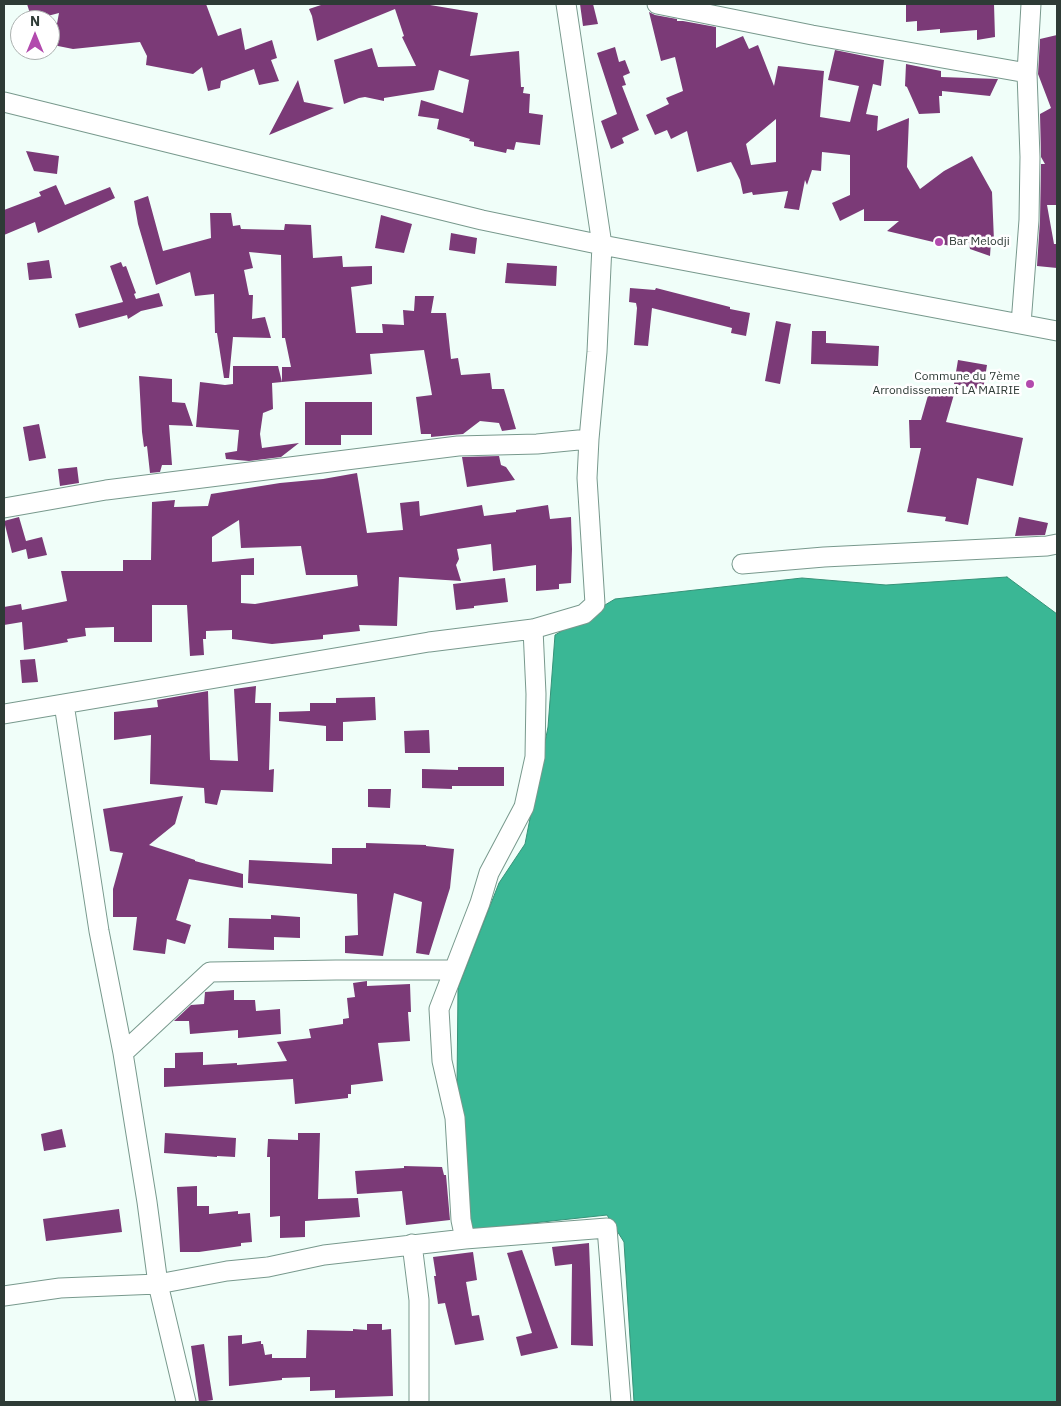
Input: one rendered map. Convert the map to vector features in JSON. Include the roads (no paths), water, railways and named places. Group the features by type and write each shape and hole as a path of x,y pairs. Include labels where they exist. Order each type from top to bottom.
{"street":[{"path":"4,714 429,642 533,629 584,614 595,604 587,478 598,352 602,246 566,4"},
{"path":"657,4 812,35 1027,72"},
{"path":"1021,324 1029,211 1030,157 1027,72 1031,4"},
{"path":"4,102 482,220 602,246 1057,331"},
{"path":"4,508 106,490 458,446 537,444 589,439"},
{"path":"742,564 843,556 1057,544"},
{"path":"465,1239 461,1220 455,1118 442,1061 439,1009 480,903 489,873 524,807 535,757 536,694 533,629"},
{"path":"64,704 99,931 123,1053 158,1284 186,1402"},
{"path":"123,1053 210,972 454,970"},
{"path":"4,1296 60,1288 158,1284 227,1271 268,1267 324,1255 412,1244 607,1228 621,1402"},
{"path":"412,1244 419,1300 419,1402"}],"place":[{"name":"Bar Melodji","path":"939,242"},
{"name":"Commune du 7ème Arrondissement LA MAIRIE","path":"1030,384"}]}
